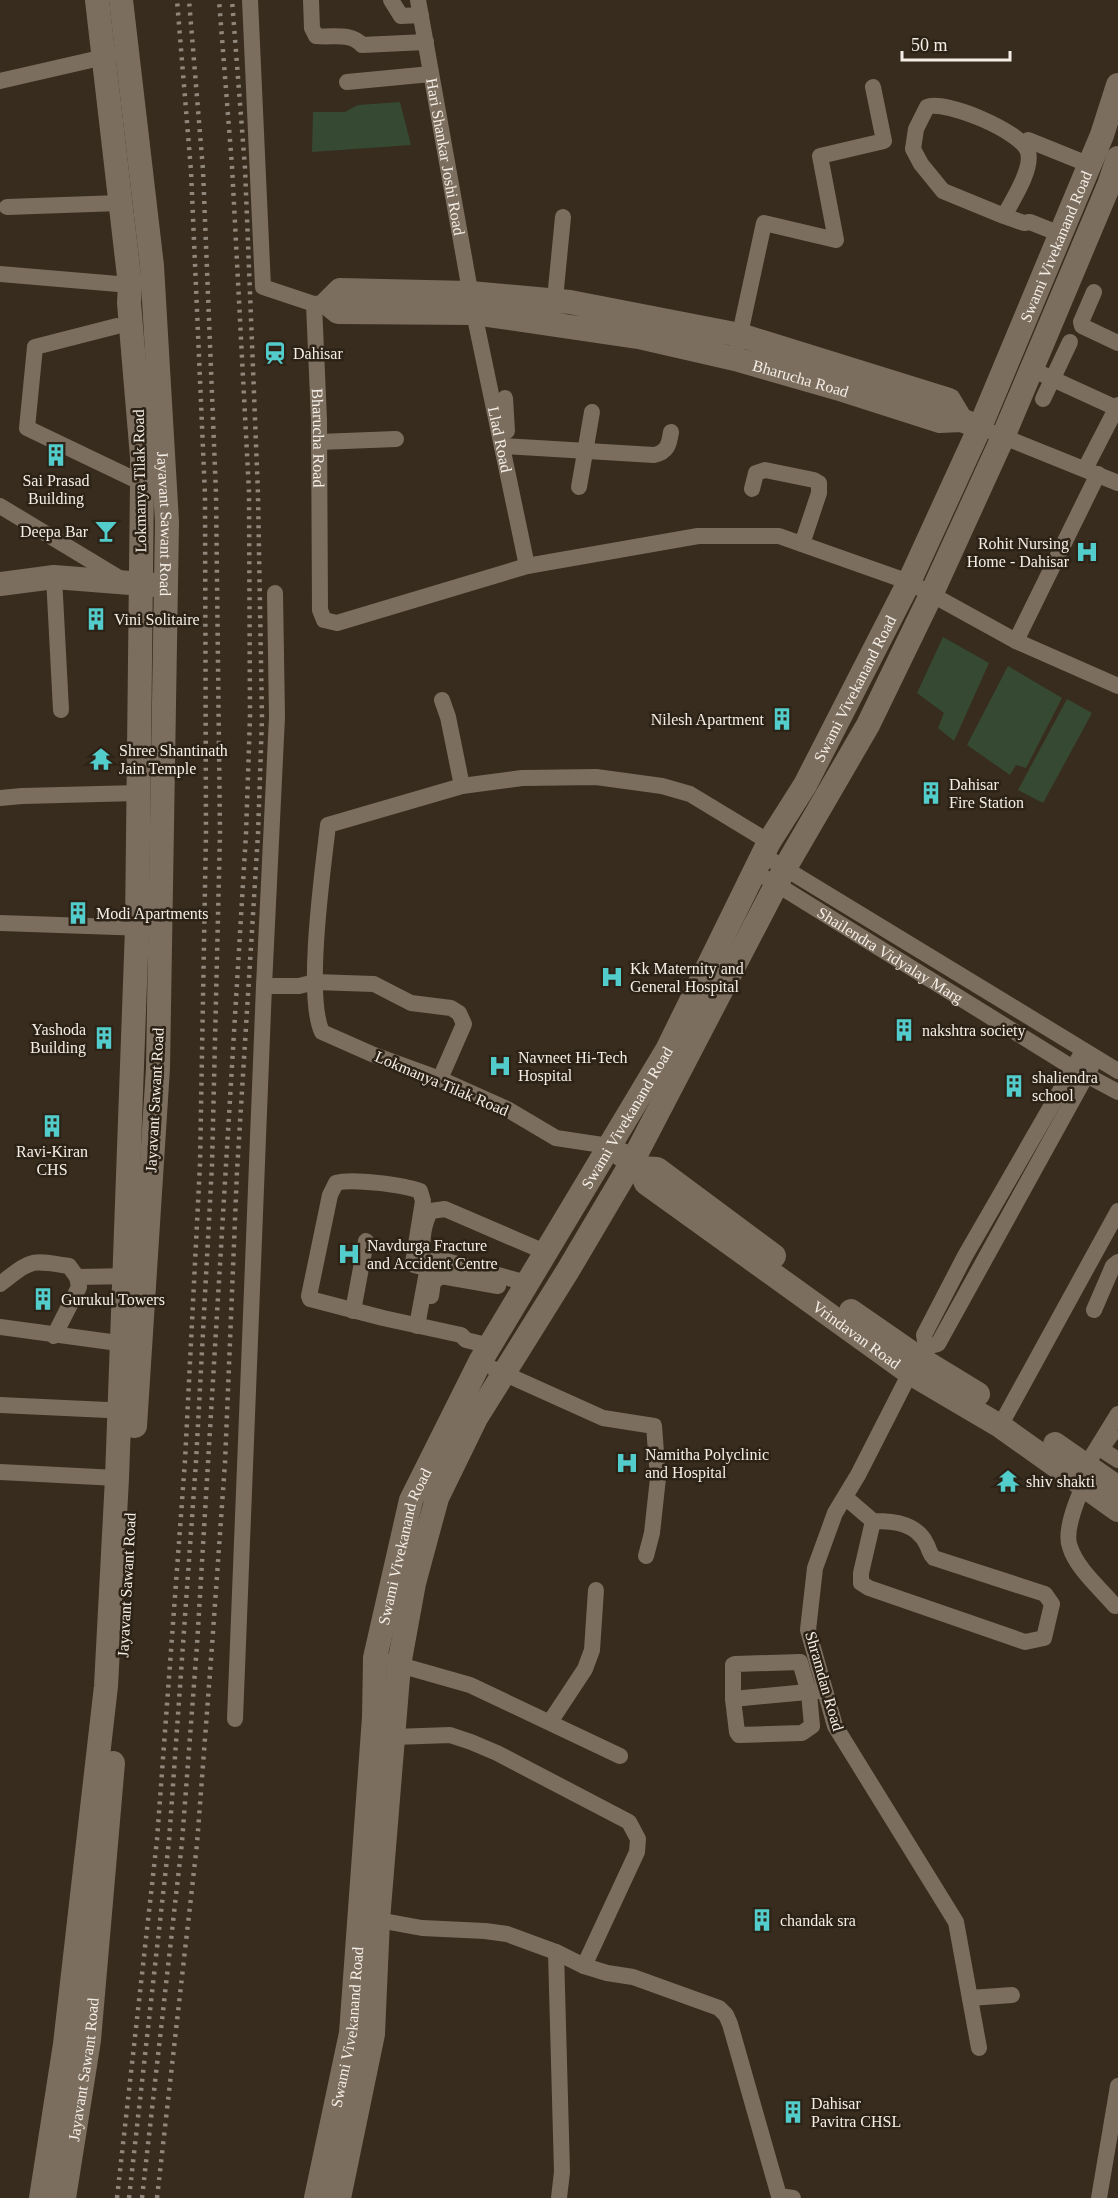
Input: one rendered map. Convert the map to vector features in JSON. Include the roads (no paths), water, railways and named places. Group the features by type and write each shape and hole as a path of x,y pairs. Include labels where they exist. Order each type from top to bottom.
{"street":[{"name":"Lokmanya Tilak Road","path":"97,0 130,285 129,303 142,457 134,584 138,794 148,931"},
{"name":"Jayavant Sawant Road","path":"64,2198 89,2040 121,1666 128,1412 167,522 152,266 121,0"},
{"path":"250,0 263,287 320,304"},
{"path":"312,0 312,28 316,36 347,36 356,38 362,45 426,42"},
{"path":"391,0 401,16 393,43"},
{"path":"401,16 419,8"},
{"name":"Hari Shankar Joshi Road","path":"419,8 472,303"},
{"path":"0,81 103,57 127,54"},
{"path":"347,82 431,74"},
{"name":"Swami Vivekanand Road","path":"376,1828 394,1737 399,1665 414,1582 437,1498 476,1418 636,1165 676,1056 762,856 805,785 909,582 970,423 1090,165 1118,85"},
{"path":"735,359 764,223 836,240 820,156 884,141 873,87"},
{"path":"1004,216 1020,187 1028,163 1029,153 1026,147 1019,138 1003,129 959,111 938,104 927,107 916,129 913,149 921,164 943,191 1004,216 1024,223 1027,229 1058,238"},
{"path":"1028,140 1090,165"},
{"name":"Swami Vivekanand Road","path":"316,2198 351,2033 368,1921 376,1828 375,1658 411,1500 489,1348 545,1252 609,1146 676,1056 868,725 931,595 1003,436 1042,374 1118,158"},
{"path":"6,207 120,203"},
{"path":"563,217 553,313 740,335 949,400 970,423"},
{"path":"0,274 130,285"},
{"path":"1094,292 1081,321 1082,326 1118,350"},
{"name":"Bharucha Road","path":"1118,483 970,423 940,422 843,390 735,359 639,337 553,313 472,303 338,312 320,304 320,610 324,620 337,623 526,566 698,536 779,536 909,582 1016,641 1118,686"},
{"name":"Llad Road","path":"472,303 505,446 526,566"},
{"path":"117,326 35,347 27,428 142,483"},
{"path":"1042,399 1042,374 1070,342"},
{"path":"1016,641 1092,472 1117,407 1042,374"},
{"path":"505,398 505,446 654,455 662,453 669,446 671,432"},
{"path":"579,487 592,412"},
{"path":"319,442 396,439"},
{"path":"752,489 756,473 765,470 819,483 819,493 802,544"},
{"path":"0,506 134,584"},
{"path":"0,584 54,577 165,585"},
{"path":"54,577 62,710"},
{"path":"235,1719 264,986 278,717 275,593"},
{"path":"442,700 448,717 462,786"},
{"name":"Shailendra Vidyalay Marg","path":"315,982 328,825 462,786 522,778 596,777 662,786 690,794 762,856 781,876 1080,1071 1118,1092"},
{"path":"0,798 138,794"},
{"name":"Shailendra Vidyalay Marg","path":"781,876 1118,1071"},
{"path":"0,924 148,931"},
{"name":"Lokmanya Tilak Road","path":"315,982 317,1016 322,1032 374,1055 440,1079 507,1109 556,1138 609,1146"},
{"path":"264,986 299,986 315,982 374,984 411,1004 451,1008 459,1013 464,1024 440,1079"},
{"path":"918,1359 924,1335 965,1256 1090,1054"},
{"path":"918,1359 938,1344 1080,1071"},
{"name":"Vrindavan Road","path":"609,1146 636,1165 646,1183 918,1359 1085,1475 1118,1510"},
{"path":"422,1327 427,1270 414,1266 413,1263 423,1201 420,1191 346,1181 336,1183 332,1188 309,1296 313,1301 422,1327 461,1335 466,1340 489,1348 505,1374 603,1418 654,1426 658,1478 652,1533 646,1557"},
{"path":"525,1286 424,1256 422,1250 427,1216 431,1211 445,1209 545,1252"},
{"path":"1004,1419 1118,1211"},
{"path":"353,1311 366,1241"},
{"path":"965,1256 980,1267"},
{"path":"0,1284 29,1262 69,1266 77,1277 79,1287 54,1336"},
{"path":"1094,1310 1113,1266 1118,1262"},
{"path":"77,1277 134,1276"},
{"path":"422,1327 434,1282 441,1276 525,1286"},
{"path":"0,1326 54,1336 131,1345"},
{"name":"Shramdan Road","path":"918,1359 858,1475 835,1513 815,1568 808,1630 817,1691 835,1726 956,1922 979,2048"},
{"path":"0,1405 128,1412"},
{"name":"Jayavant Sawant Road","path":"41,2198 65,2044 106,1686 117,1478 128,1412"},
{"path":"1115,1606 1078,1563 1070,1549 1068,1535 1085,1475 1118,1414"},
{"path":"1118,1425 1104,1448 1106,1453 1118,1460"},
{"path":"0,1472 117,1478"},
{"path":"1085,1475 1118,1488"},
{"path":"845,1497 873,1521 908,1525 917,1532 934,1558 1045,1594 1052,1604 1044,1638 1025,1642 869,1588 861,1583 861,1573 873,1521"},
{"path":"550,1722 585,1669 592,1650 596,1590"},
{"path":"375,1658 470,1685 620,1756"},
{"path":"800,1662 817,1691 813,1726 802,1733 739,1735 737,1732 732,1669 735,1664 800,1662"},
{"path":"733,1699 817,1691"},
{"path":"394,1737 450,1735 471,1742 497,1753 629,1822 638,1839 637,1852 584,1966"},
{"path":"368,1921 422,1928 455,1922 485,1931 507,1934 524,1932 584,1966 607,1974 633,1977 719,2008 726,2015 730,2024 784,2197"},
{"name":"Swami Vivekanand Road","path":"339,2198 373,2034 368,1921"},
{"path":"556,1952 562,2172 559,2198"},
{"path":"970,1998 1012,1995"},
{"path":"1099,2198 1118,2086"}],"railway":[{"path":"117,2198 157,1840 185,1461 200,1164 206,833 205,495 191,171 177,0"},
{"path":"129,2198 169,1841 196,1462 212,1165 220,833 216,494 203,170 189,0"},
{"path":"142,2198 182,1842 197,1645 246,834 250,717 249,492 232,166 219,0"},
{"path":"157,2198 197,1844 225,1463 237,1171 258,834 262,718 258,494 245,168 232,0"}],"place":[{"name":"Dahisar","path":"275,353"},
{"name":"Sai Prasad Building","path":"56,455"},
{"name":"Deepa Bar","path":"106,531"},
{"name":"Rohit Nursing Home - Dahisar","path":"1087,552"},
{"name":"Vini Solitaire","path":"96,619"},
{"name":"Nilesh Apartment","path":"782,719"},
{"name":"Shree Shantinath Jain Temple","path":"101,759"},
{"name":"Dahisar Fire Station","path":"931,793"},
{"name":"Modi Apartments","path":"78,913"},
{"name":"Kk Maternity and General Hospital","path":"612,977"},
{"name":"nakshtra society","path":"904,1030"},
{"name":"Yashoda Building","path":"104,1038"},
{"name":"Navneet Hi-Tech Hospital","path":"500,1066"},
{"name":"shaliendra school","path":"1014,1086"},
{"name":"Ravi-Kiran CHS","path":"52,1126"},
{"name":"Navdurga Fracture and Accident Centre","path":"349,1254"},
{"name":"Gurukul Towers","path":"43,1299"},
{"name":"Namitha Polyclinic and Hospital","path":"627,1463"},
{"name":"shiv shakti","path":"1008,1481"},
{"name":"chandak sra","path":"762,1920"},
{"name":"Dahisar Pavitra CHSL","path":"793,2112"}]}
